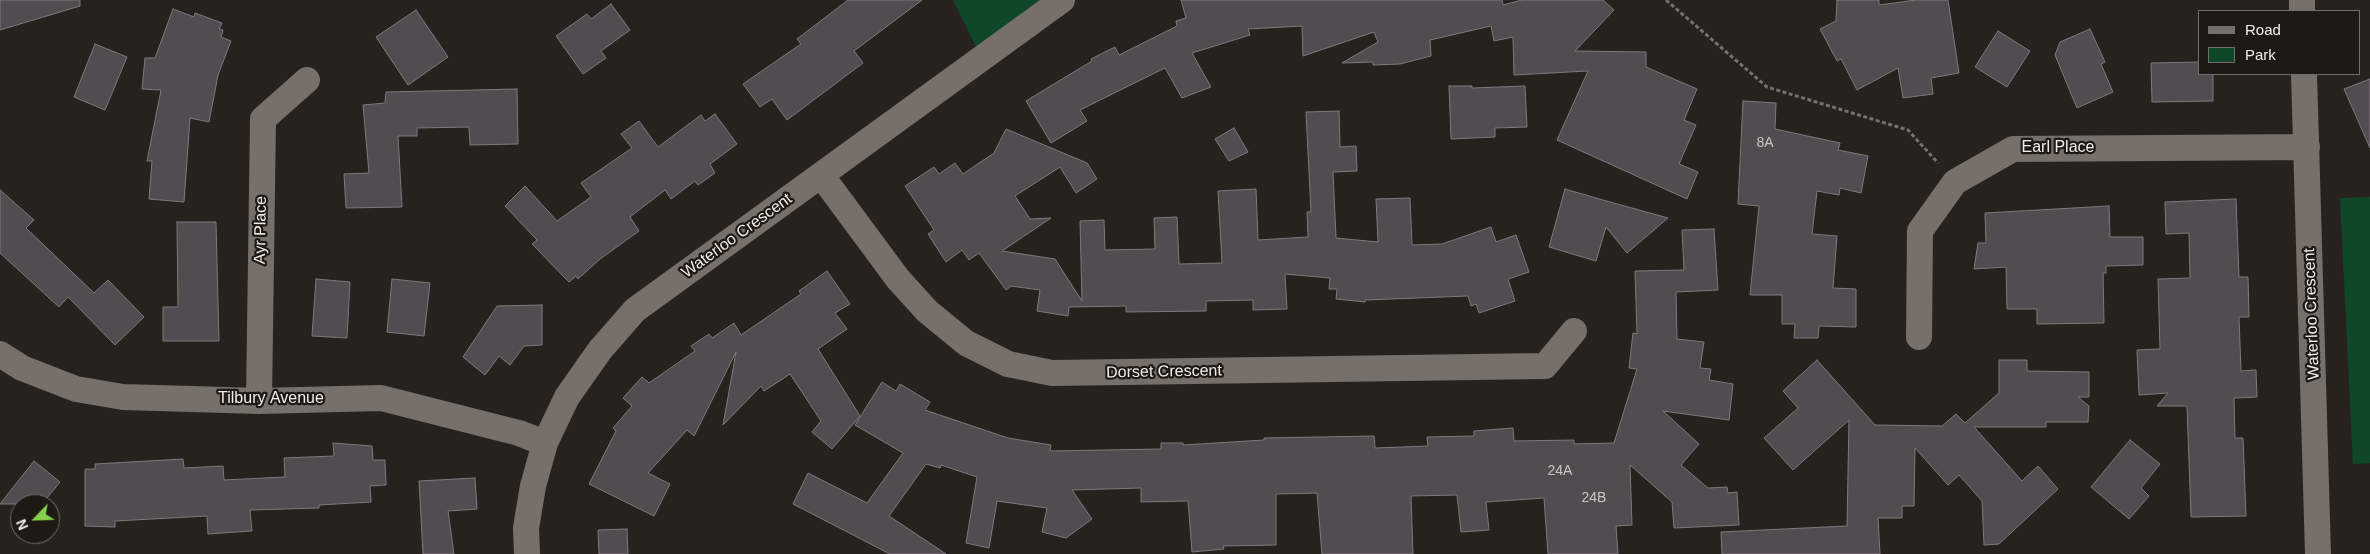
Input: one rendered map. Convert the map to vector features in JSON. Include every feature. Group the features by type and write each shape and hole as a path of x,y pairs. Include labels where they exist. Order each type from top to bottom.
{"street":[{"name":"Waterloo Crescent","path":"527,554 526,528 530,502 545,443 567,397 600,350 635,310 1062,0"},
{"name":"Waterloo Crescent","path":"2304,75 2318,554"},
{"name":"Ayr Place","path":"259,401 263,119 307,80"},
{"name":"Earl Place","path":"1919,337 1920,231 1956,182 2013,149 2307,147"},
{"name":"Dorset Crescent","path":"821,175 898,279 927,311 966,342 1008,364 1052,373 1545,366 1574,331"},
{"name":"Tilbury Avenue","path":"0,354 22,368 76,389 124,397 259,401 381,398 519,433 545,443"}],"path":[{"path":"1666,0 1768,87 1908,130 1956,182"}],"green space":[{"path":"953,0 1044,0 977,49"},
{"path":"2370,197 2370,463 2353,464 2340,198"}],"building":[{"path":"0,0 80,0 80,6 0,30"},
{"path":"848,0 922,0 854,51 863,63 787,120 772,99 760,107 743,84 801,44 797,39"},
{"path":"1181,0 1502,0 1503,5 1522,0 1603,0 1614,10 1575,51 1646,52 1646,67 1697,89 1684,120 1696,125 1679,164 1698,172 1687,199 1557,140 1588,71 1514,75 1513,37 1494,41 1491,26 1430,40 1431,56 1400,64 1373,65 1373,62 1342,63 1378,42 1374,32 1303,56 1302,26 1248,29 1250,35 1192,53 1211,87 1182,98 1165,68 1080,110 1087,121 1051,143 1026,101 1092,61 1091,59 1115,47 1119,55 1177,26 1176,21 1186,18"},
{"path":"1837,0 1879,0 1879,5 1916,0 1948,0 1959,73 1931,78 1933,94 1903,98 1898,68 1857,90 1841,59 1837,61 1820,29 1836,21"},
{"path":"611,4 630,30 601,51 606,58 583,74 556,36 587,14 591,19"},
{"path":"173,9 194,17 195,13 222,23 219,29 223,30 221,37 231,41 218,75 209,122 190,118 184,202 149,199 152,161 147,161 161,90 142,89 145,58 155,58"},
{"path":"416,10 448,57 408,85 376,37"},
{"path":"2090,29 2105,62 2101,64 2113,92 2077,108 2055,55 2060,42"},
{"path":"1998,31 2030,51 2007,87 1975,67"},
{"path":"95,44 127,57 105,110 74,97"},
{"path":"2198,62 2198,75 2213,75 2213,101 2152,102 2151,63"},
{"path":"2370,79 2370,148 2344,89"},
{"path":"1449,86 1472,86 1472,88 1525,86 1527,127 1495,128 1495,137 1451,139"},
{"path":"517,89 518,144 470,145 469,127 417,128 417,136 398,136 402,207 346,208 344,174 369,173 363,105 385,103 386,92"},
{"path":"1743,101 1776,103 1775,129 1840,143 1838,150 1868,156 1861,193 1840,188 1839,195 1817,191 1812,234 1837,236 1833,288 1856,289 1856,327 1819,326 1818,338 1794,338 1795,324 1782,324 1782,295 1750,295 1759,206 1738,204"},
{"path":"1339,111 1340,147 1356,146 1357,171 1333,172 1336,238 1378,242 1376,199 1410,198 1412,245 1442,244 1491,227 1496,242 1516,235 1529,272 1508,279 1515,301 1479,313 1476,304 1471,306 1468,296 1365,300 1365,302 1336,299 1337,289 1329,289 1330,278 1285,274 1287,309 1253,310 1253,300 1206,301 1206,311 1126,312 1126,306 1069,307 1068,316 1037,311 1040,290 1011,286 1006,290 979,253 969,260 962,250 946,262 928,234 934,230 905,186 934,167 939,174 955,163 963,174 994,153 1006,129 1087,163 1097,179 1076,193 1060,167 1015,196 1030,219 1051,218 1002,251 1055,259 1082,301 1080,221 1104,220 1105,250 1155,249 1154,218 1177,217 1179,264 1222,263 1218,191 1256,189 1258,240 1308,237 1307,212 1311,212 1306,112"},
{"path":"715,114 737,144 710,164 715,173 698,185 695,181 671,199 665,190 630,217 639,231 600,259 578,279 576,276 569,282 532,244 537,240 505,206 525,186 557,221 591,197 581,183 632,148 621,134 639,121 658,147 701,115 705,121"},
{"path":"1234,128 1248,152 1229,161 1215,139"},
{"path":"1565,189 1668,218 1627,253 1606,227 1596,261 1549,247"},
{"path":"0,190 34,220 26,228 94,293 108,280 144,317 115,345 68,297 59,307 0,253"},
{"path":"2236,199 2239,277 2248,277 2249,317 2239,317 2241,371 2256,370 2257,397 2234,398 2235,438 2243,438 2246,516 2191,517 2187,406 2157,406 2168,393 2139,395 2137,350 2160,349 2158,279 2190,278 2189,233 2166,234 2165,202"},
{"path":"2109,206 2110,237 2143,237 2143,265 2106,266 2106,273 2103,273 2104,323 2037,324 2037,309 2007,309 2006,267 1974,269 1978,243 1986,243 1985,213"},
{"path":"177,222 216,222 219,341 163,341 163,307 178,307"},
{"path":"1714,229 1718,290 1676,292 1677,339 1704,342 1700,368 1711,369 1709,380 1733,384 1729,420 1663,411 1699,444 1681,465 1708,488 1727,487 1728,493 1737,492 1739,525 1674,528 1672,502 1630,465 1632,525 1616,526 1618,554 1548,554 1544,498 1486,502 1489,530 1461,532 1457,495 1411,496 1413,554 1322,554 1317,493 1276,494 1276,545 1223,546 1224,549 1192,552 1188,501 1141,502 1141,488 1072,490 1092,519 1066,538 1042,532 1047,508 997,501 989,548 966,543 977,477 941,465 940,468 926,464 889,516 946,554 890,554 793,504 808,473 867,503 903,453 855,425 882,382 896,391 900,384 930,402 925,410 1008,438 1051,445 1050,451 1161,449 1161,443 1183,443 1183,445 1264,440 1264,438 1374,436 1375,448 1428,446 1427,437 1474,436 1474,431 1513,428 1514,441 1574,440 1574,444 1614,443 1637,369 1629,368 1633,333 1637,334 1635,271 1684,270 1682,230"},
{"path":"827,271 850,304 835,313 847,329 818,349 860,416 832,449 812,432 821,421 790,374 764,391 761,386 723,425 736,352 694,436 687,430 648,473 670,484 654,516 589,484 616,431 613,428 632,406 623,398 642,377 649,383 695,351 691,346 709,334 712,338 734,323 741,335 801,294 799,291"},
{"path":"316,279 350,282 347,338 312,336"},
{"path":"392,279 430,283 424,336 387,332"},
{"path":"542,305 542,345 524,346 510,365 499,356 485,375 463,357 497,306"},
{"path":"1817,360 1875,425 1942,426 1956,414 1965,423 1999,393 1999,360 2027,360 2027,371 2089,372 2089,397 2078,397 2089,406 2088,422 2046,422 2046,427 1974,427 2022,481 2038,466 2058,489 1999,544 1984,545 1982,501 1959,475 1948,485 1915,448 1914,506 1902,506 1902,518 1878,518 1880,554 1722,554 1721,532 1847,526 1849,420 1793,470 1764,438 1798,408 1783,391"},
{"path":"2130,440 2160,464 2141,488 2149,496 2129,519 2091,487"},
{"path":"333,443 372,446 373,460 385,460 386,485 370,486 371,502 319,505 319,508 250,510 252,531 208,534 207,516 115,521 115,527 85,526 85,469 95,469 95,464 183,459 184,468 223,466 224,480 285,477 284,458 334,456"},
{"path":"34,461 60,482 50,494 10,494 10,504 0,504"},
{"path":"475,478 477,509 448,511 454,554 423,554 419,481"},
{"path":"627,529 628,554 599,554 598,530"}]}
